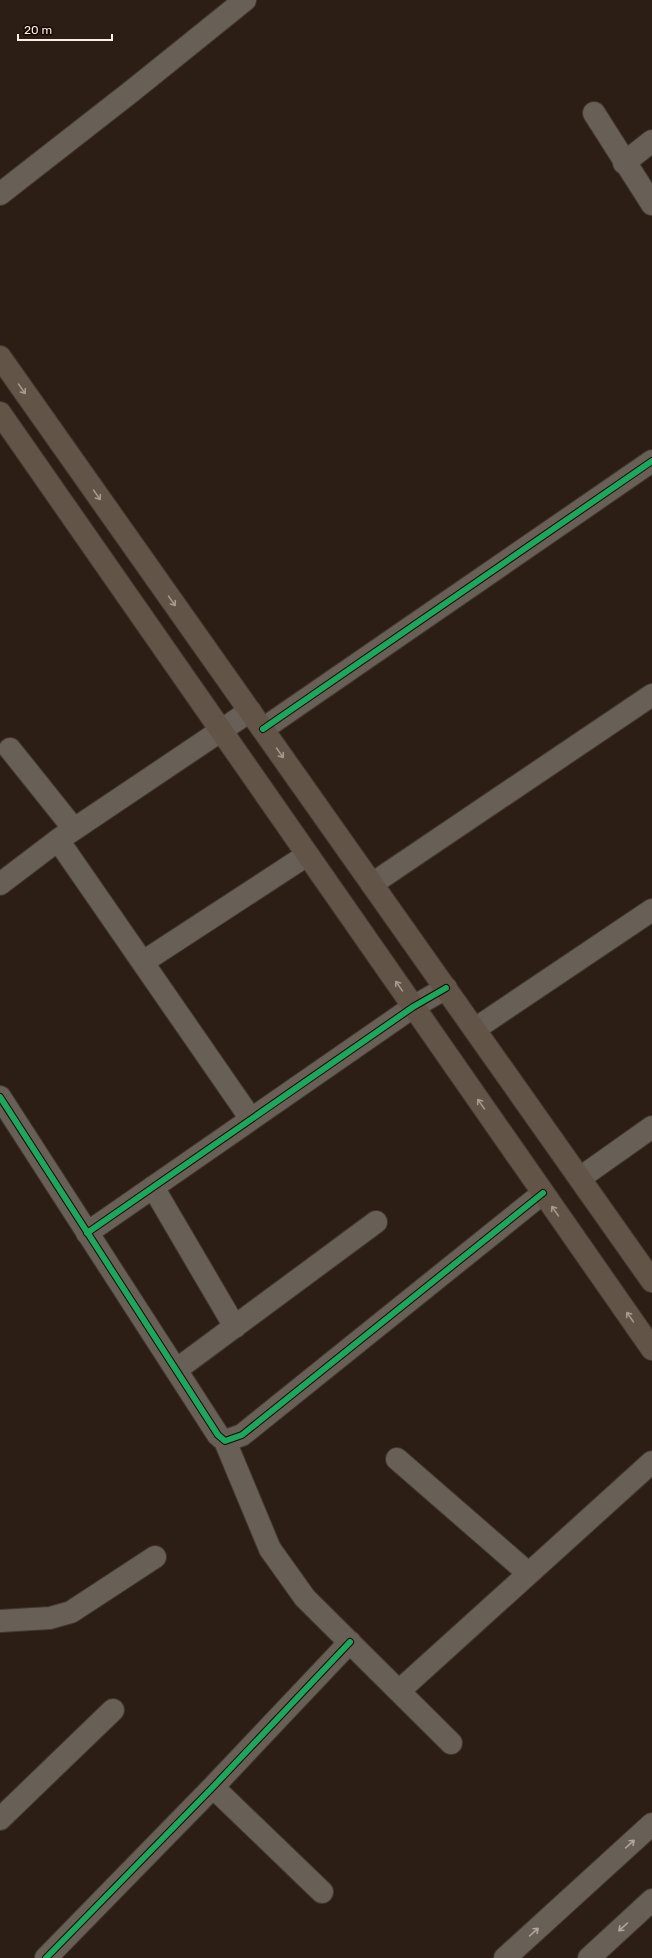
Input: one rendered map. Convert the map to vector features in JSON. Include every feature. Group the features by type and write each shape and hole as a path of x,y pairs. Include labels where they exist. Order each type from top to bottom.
{"main road":[{"path":"0,357 652,1281"},
{"path":"0,414 652,1349"}],"street":[{"path":"0,194 245,0"},
{"path":"594,113 624,163 652,204"},
{"path":"624,163 652,141"},
{"path":"263,729 652,461"},
{"path":"372,884 652,695"},
{"path":"0,884 66,834 250,710"},
{"path":"10,749 66,834 142,962 251,1119"},
{"path":"142,962 307,855"},
{"path":"475,1029 652,910"},
{"path":"87,1232 413,1007 446,988"},
{"path":"0,1098 218,1435 224,1441 270,1549 305,1598 451,1743"},
{"path":"580,1178 652,1127"},
{"path":"153,1187 235,1327"},
{"path":"224,1441 242,1435 543,1193"},
{"path":"176,1370 376,1222"},
{"path":"397,1459 528,1573"},
{"path":"399,1691 652,1462"},
{"path":"0,1621 50,1618 71,1612 155,1557"},
{"path":"46,1958 213,1787 350,1642"},
{"path":"0,1819 113,1710"},
{"path":"213,1787 322,1892"},
{"path":"505,1958 651,1826"},
{"path":"589,1958 652,1900"}],"cycle path":[{"path":"263,729 652,461"},
{"path":"87,1233 413,1007 446,988"},
{"path":"0,1097 218,1435 225,1441 242,1435 543,1193"},
{"path":"46,1958 213,1787 350,1642"}]}
